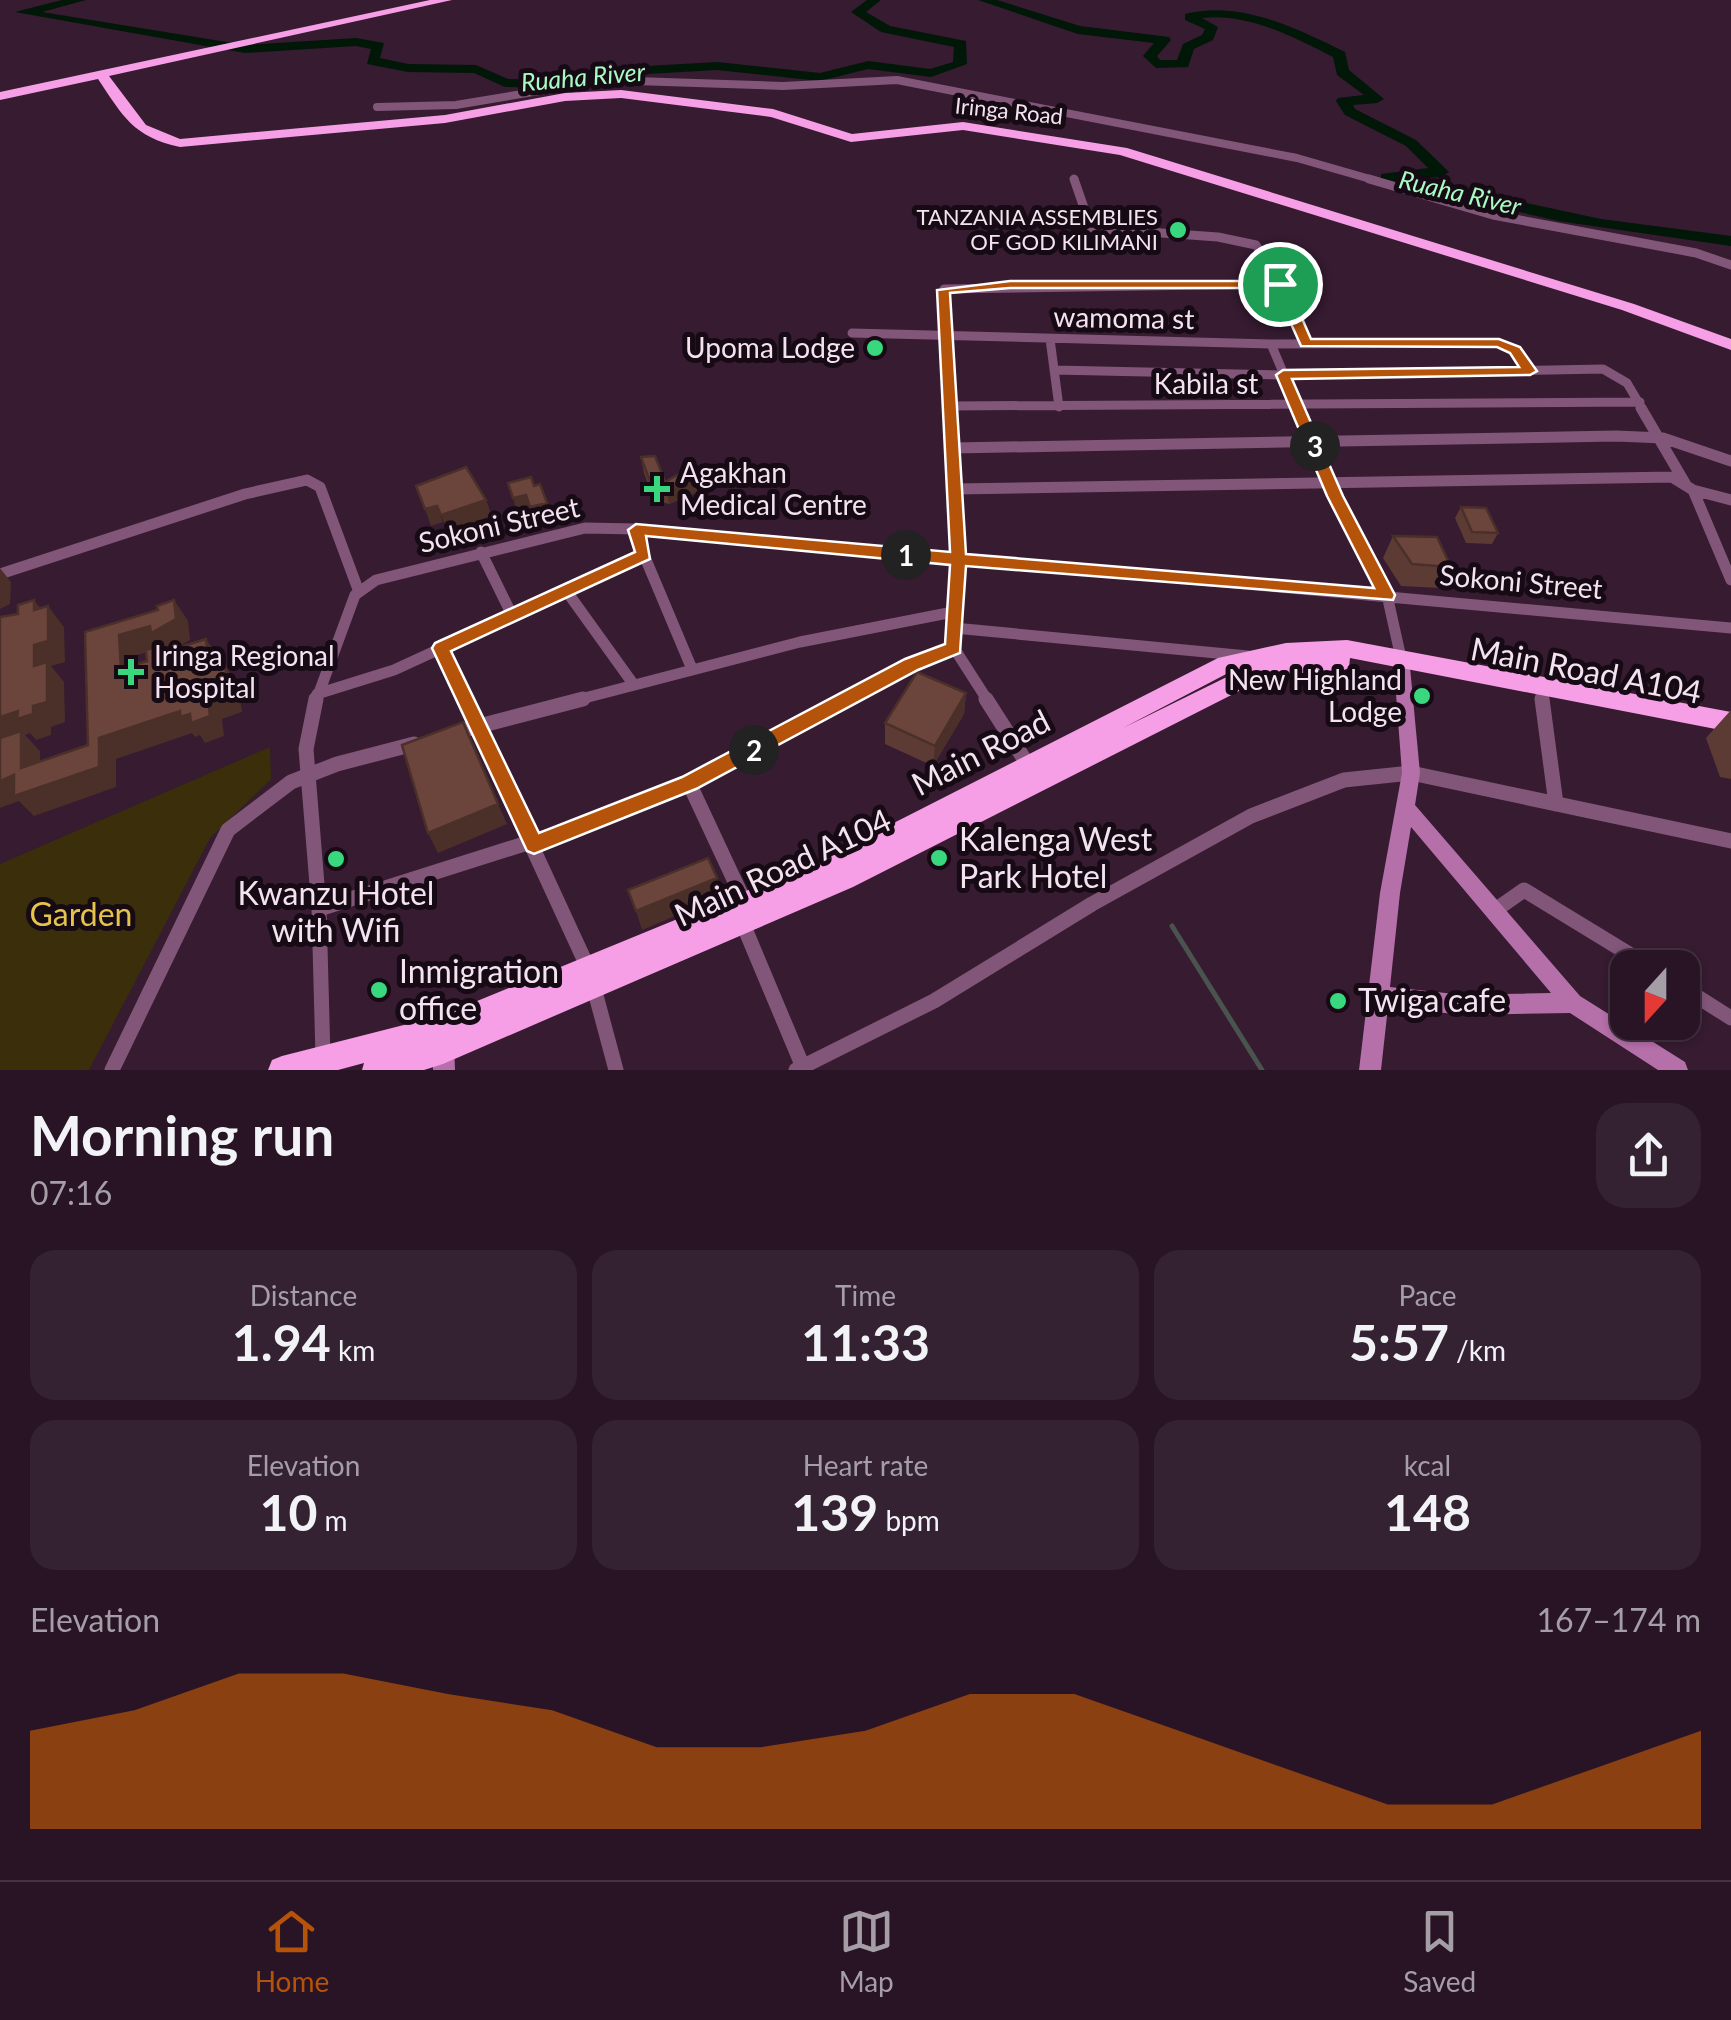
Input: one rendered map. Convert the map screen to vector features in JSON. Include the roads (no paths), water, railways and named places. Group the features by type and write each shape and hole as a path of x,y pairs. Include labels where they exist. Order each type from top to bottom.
{"highway":[{"path":"0,96 65,82 113,83 168,59 400,5 446,0"},
{"name":"Iringa Road","path":"113,83 135,126 147,135 200,143 446,119 566,97 621,94 772,113 851,138 948,126 1006,130 1122,151 1628,307 1731,345"},
{"path":"1402,662 1731,722"},
{"name":"Main Road A104","path":"376,1070 443,1050 592,979 744,914 1256,664 1402,662 1731,733"},
{"name":"Main Road","path":"744,914 1226,664 1256,664"},
{"path":"282,1070 323,1061 443,1050"}],"street":[{"path":"377,107 456,106 605,80 782,86 897,80 1298,158 1493,215 1696,253 1731,265"},
{"path":"1074,180 1091,228 1244,240 1261,251 1306,343"},
{"path":"1028,765 954,648 958,559 954,448 941,295 951,288 1280,284"},
{"name":"wamoma st","path":"852,333 1271,344 1499,343 1515,350 1530,371"},
{"path":"1050,339 1059,407"},
{"path":"1271,344 1329,480 1387,595 1402,662 1412,774 1396,847 1370,1070"},
{"path":"1054,370 1283,375 1612,371 1640,402 1662,438 1689,486 1731,580"},
{"name":"Kabila st","path":"952,406 1640,402"},
{"path":"954,448 1662,438 1731,460"},
{"path":"955,489 1636,474 1731,500"},
{"path":"0,574 245,494 308,480 320,487 359,592 317,694 304,773 319,909 323,1061"},
{"name":"Sokoni Street","path":"359,592 376,580 585,528 1731,628"},
{"path":"636,530 692,669"},
{"path":"481,552 512,613"},
{"path":"317,694 394,670 644,555"},
{"path":"564,589 634,685"},
{"path":"444,736 800,642 954,612"},
{"path":"954,628 1256,664"},
{"path":"441,648 592,979 616,1070"},
{"path":"319,909 534,845 689,783 912,664 954,648"},
{"path":"1540,694 1556,804"},
{"path":"112,1070 228,830 255,801 304,773 426,740"},
{"path":"689,783 744,914 799,1068 934,1001 1092,904 1251,816 1344,780 1412,774 1731,841"},
{"path":"1407,809 1573,1003 1677,1070"},
{"path":"1494,911 1524,890 1622,950"},
{"path":"1378,996 1464,1004 1573,1003"},
{"path":"1700,998 1731,1018"}],"waterway":[{"name":"Ruaha River","path":"80,0 21,12 245,49 356,42 379,46 372,61 408,68 476,69 505,83 546,84 594,73 717,66 820,77 868,65 931,73 960,64 961,44 886,29 857,12 875,0"},
{"name":"Ruaha River","path":"984,0 1078,30 1164,40 1150,56 1156,64 1183,64 1188,47 1208,37 1212,27 1190,17 1225,13 1266,23 1340,55 1342,72 1377,99 1343,101 1350,112 1411,143 1441,172 1387,177 1601,224 1731,241"},
{"path":"1172,926 1262,1070"}],"place":[{"name":"TANZANIA ASSEMBLIES OF GOD KILIMANI","path":"1178,230"},
{"name":"Upoma Lodge","path":"875,348"},
{"name":"Agakhan Medical Centre","path":"657,489"},
{"name":"Iringa Regional Hospital","path":"131,672"},
{"name":"New Highland Lodge","path":"1422,696"},
{"name":"Kalenga West Park Hotel","path":"939,858"},
{"name":"Kwanzu Hotel with Wifi","path":"336,859"},
{"name":"Inmigration office","path":"379,990"},
{"name":"Twiga cafe","path":"1338,1001"}],"park label":[{"name":"Garden","path":"81,915"}]}
